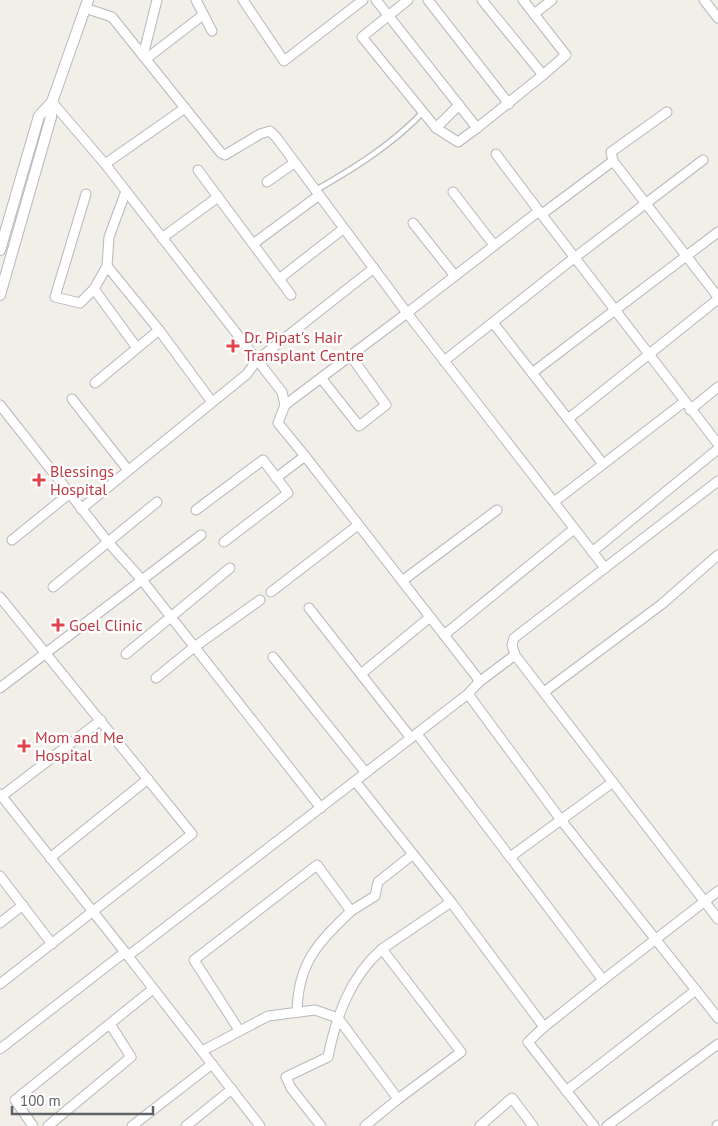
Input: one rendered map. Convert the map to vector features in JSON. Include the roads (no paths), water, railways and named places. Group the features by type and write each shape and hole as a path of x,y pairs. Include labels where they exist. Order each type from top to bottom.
{"street":[{"path":"145,58 157,0"},
{"path":"196,0 212,31"},
{"path":"243,0 284,61 363,0"},
{"path":"376,0 477,128"},
{"path":"408,0 362,37 436,128 458,142 509,104 566,56 523,0"},
{"path":"428,0 509,104"},
{"path":"482,0 544,75"},
{"path":"534,14 552,0"},
{"path":"704,0 718,18"},
{"path":"0,294 52,117 52,102 86,4 112,18 221,153 225,155 260,134 270,131 444,361 605,568"},
{"path":"145,58 203,15"},
{"path":"52,102 105,164 282,392 286,405"},
{"path":"0,250 39,116 52,102"},
{"path":"436,128 459,105"},
{"path":"105,164 185,108"},
{"path":"568,419 649,357 718,298 645,204 614,161 611,152 667,112"},
{"path":"496,154 649,357 718,444"},
{"path":"444,361 494,324 574,258 703,160"},
{"path":"478,682 476,676 278,423 286,405 350,355 494,245 614,161"},
{"path":"267,182 294,163"},
{"path":"198,170 291,295"},
{"path":"86,194 55,297 80,303 94,290 107,266 109,237 126,191"},
{"path":"453,192 494,245"},
{"path":"253,244 316,193"},
{"path":"162,238 218,197"},
{"path":"413,223 454,276"},
{"path":"279,279 343,229"},
{"path":"532,373 614,310 688,258 718,232"},
{"path":"107,266 159,330 212,402"},
{"path":"81,508 247,374 257,360 374,268"},
{"path":"94,290 137,348"},
{"path":"494,324 603,464"},
{"path":"95,383 159,330"},
{"path":"321,378 359,426 386,405 350,355"},
{"path":"554,502 603,464 718,387"},
{"path":"72,399 128,470"},
{"path":"0,405 69,494 142,580 193,648 320,808"},
{"path":"592,552 718,449"},
{"path":"276,478 305,456"},
{"path":"196,510 263,460 288,493 224,542"},
{"path":"718,481 514,638 512,645 515,655 718,918"},
{"path":"12,540 69,494"},
{"path":"53,587 157,502"},
{"path":"402,581 497,510"},
{"path":"271,592 358,525"},
{"path":"444,635 574,529"},
{"path":"0,688 201,535"},
{"path":"544,692 662,604 718,555"},
{"path":"126,654 230,568"},
{"path":"0,597 192,834 0,984"},
{"path":"156,678 193,648 260,600"},
{"path":"310,608 361,674 414,736 510,857 603,980"},
{"path":"361,674 430,617"},
{"path":"0,1049 366,773 468,694 478,682 515,655"},
{"path":"273,657 366,773"},
{"path":"468,694 561,820 718,1018"},
{"path":"100,720 1,795 260,1126"},
{"path":"50,858 148,779"},
{"path":"355,781 451,902 544,1027"},
{"path":"510,857 613,782"},
{"path":"297,1012 297,988 310,956 328,933 351,911 375,896 378,882 412,855"},
{"path":"238,1030 194,960 317,866 351,911"},
{"path":"0,876 52,944"},
{"path":"594,1126 528,1042 603,980 718,891"},
{"path":"321,1126 291,1088 286,1077 328,1057 338,1018 357,976 370,959 451,902"},
{"path":"0,923 23,905"},
{"path":"365,1126 462,1052 382,949"},
{"path":"33,1126 15,1100 154,989"},
{"path":"566,1091 696,990"},
{"path":"202,1051 238,1030 268,1016 315,1010 338,1018 398,1099"},
{"path":"48,1126 131,1057 110,1024"},
{"path":"607,1126 718,1044"},
{"path":"132,1126 212,1064"},
{"path":"186,1126 232,1089"},
{"path":"480,1126 512,1098 533,1126"}],"lane":[{"path":"316,193 350,171 408,128 423,112"}],"place":[{"name":"Dr. Pipat's Hair Transplant Centre","path":"233,346"},
{"name":"Blessings Hospital","path":"39,480"},
{"name":"Goel Clinic","path":"58,625"},
{"name":"Mom and Me Hospital","path":"24,746"}]}
